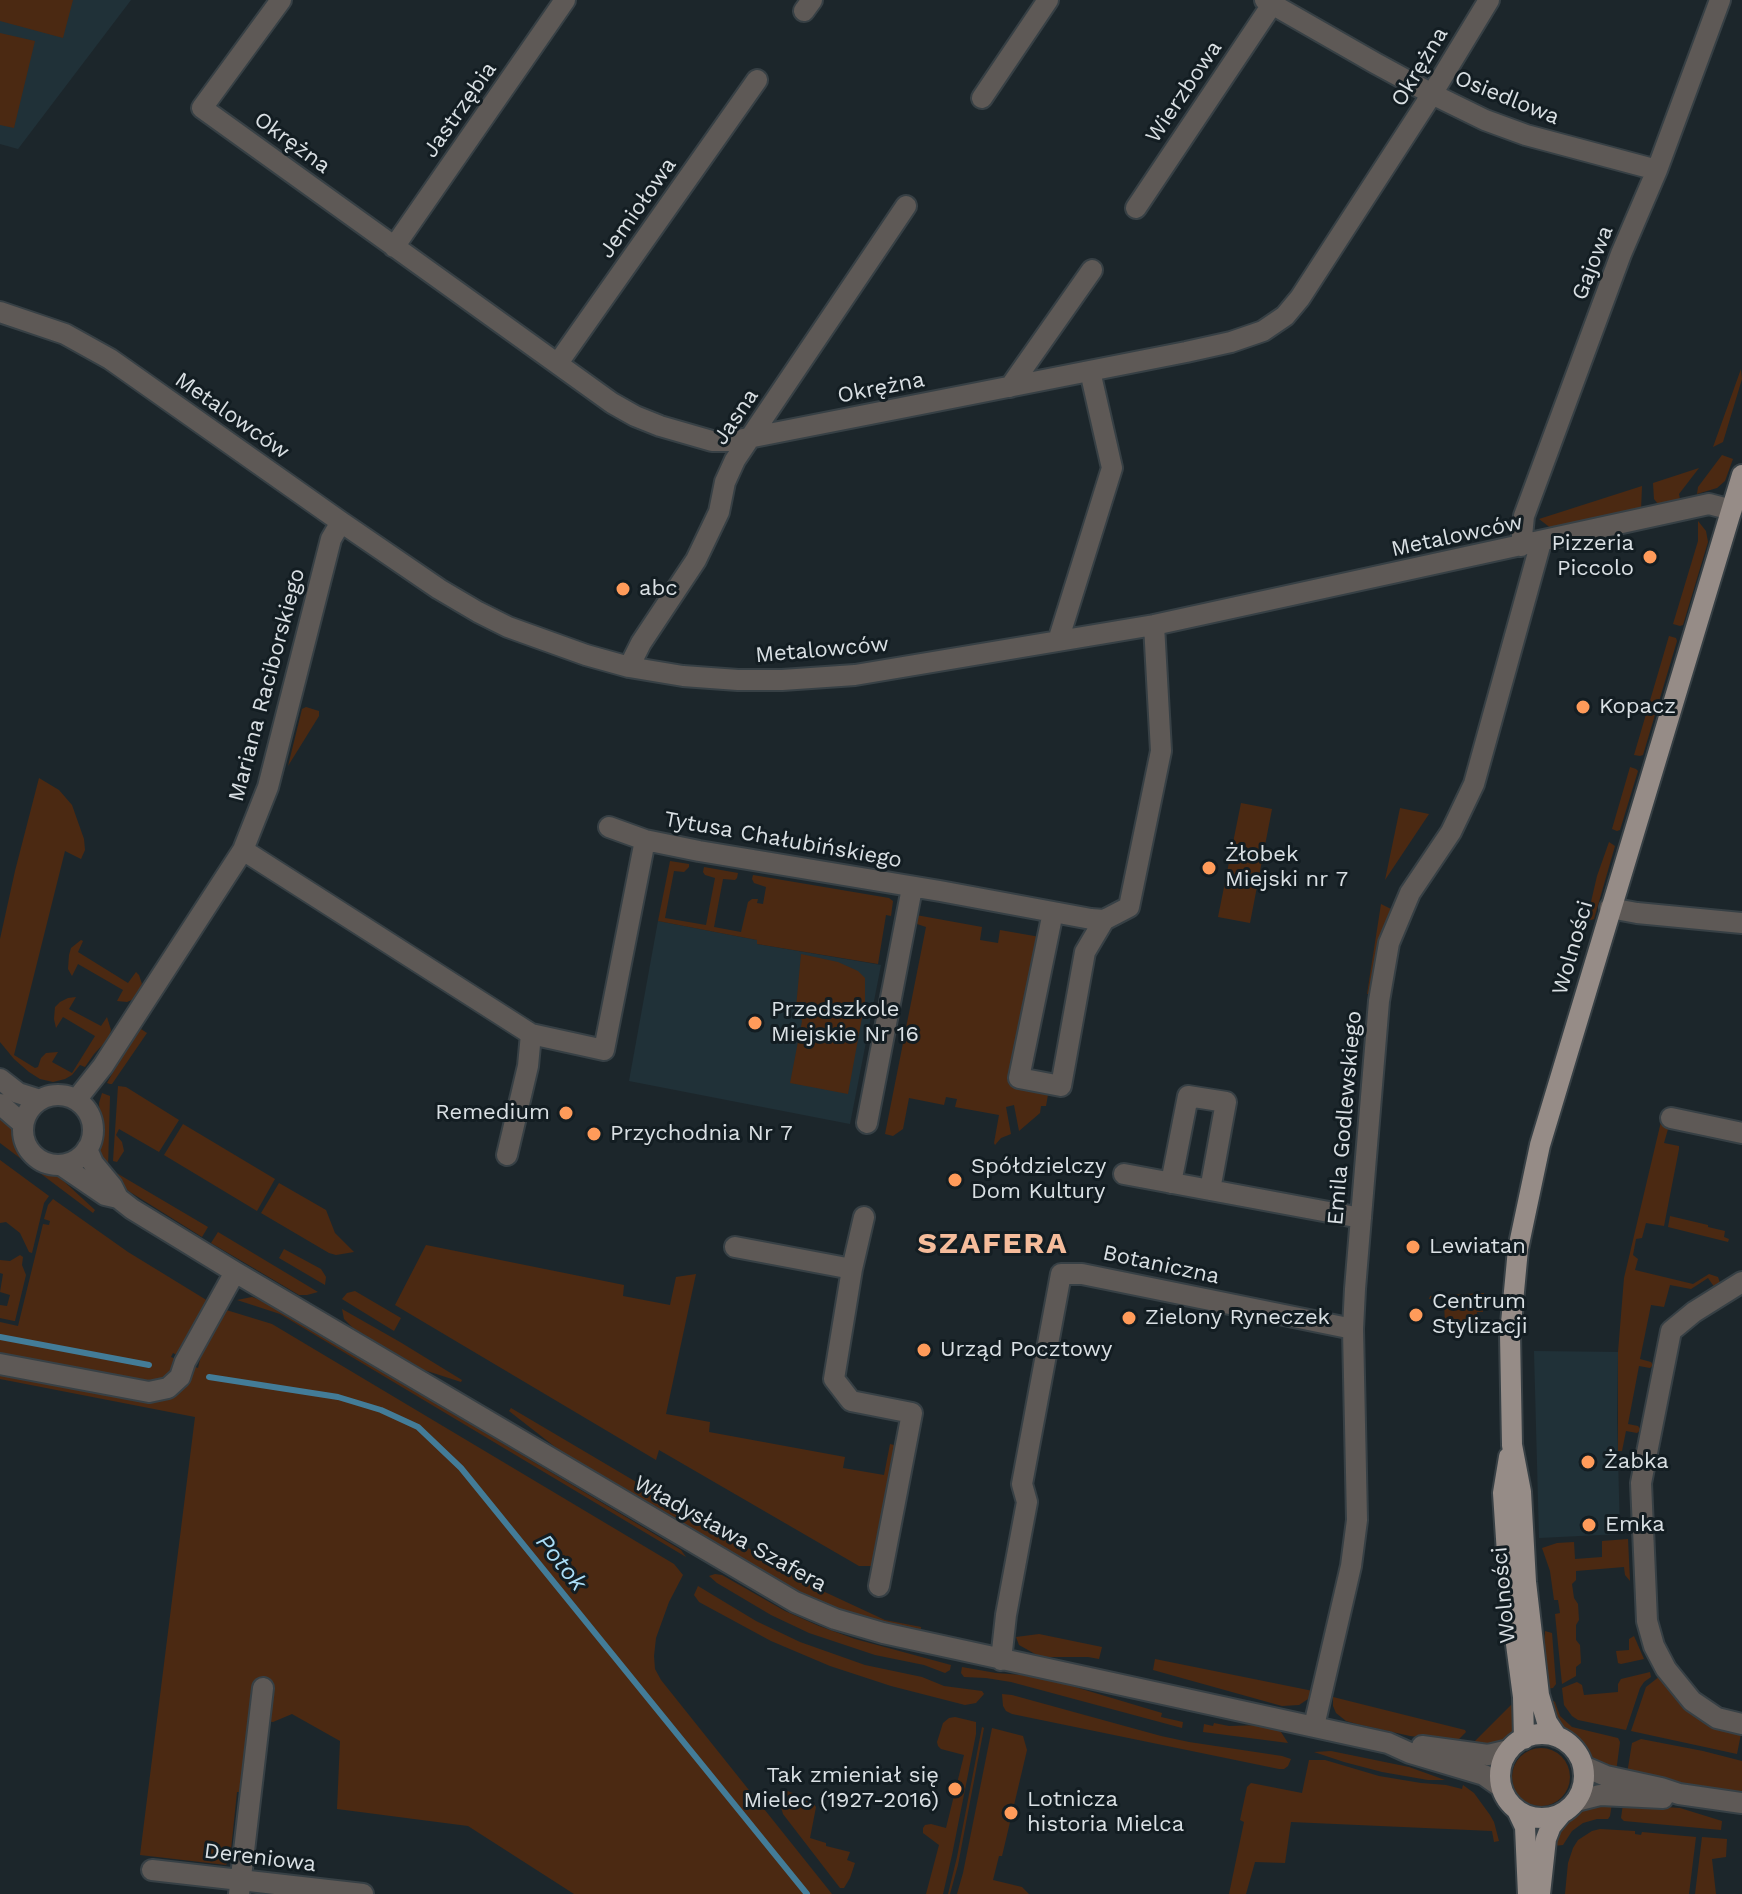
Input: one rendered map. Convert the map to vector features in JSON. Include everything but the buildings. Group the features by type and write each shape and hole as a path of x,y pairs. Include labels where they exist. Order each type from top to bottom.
{"main road":[{"name":"Wolności","path":"1557,1737 1547,1722 1535,1670 1521,1492 1512,1445 1510,1334 1518,1249 1540,1145 1742,475"},
{"name":"Wolności","path":"1512,1445 1503,1493 1510,1599 1523,1697 1516,1744"},
{"path":"1528,1894 1525,1827 1501,1787 1501,1768 1516,1744 1535,1735 1546,1735 1557,1737 1573,1748 1583,1766 1583,1784 1551,1826 1546,1839 1540,1894"},
{"path":"1517,1810 1527,1816 1550,1818 1568,1807"}],"street":[{"name":"Okrężna","path":"281,0 202,108 612,403 660,426 712,441 750,438 1010,387 1231,342 1263,331 1281,320 1300,298 1489,0"},
{"name":"Jastrzębia","path":"394,247 565,0"},
{"path":"982,98 1048,0"},
{"name":"Gajowa","path":"1531,544 1524,516 1720,0"},
{"name":"Osiedlowa","path":"1271,1 1432,94 1485,120 1526,135 1657,170"},
{"name":"Wierzbowa","path":"1136,208 1271,1"},
{"name":"Jemiołowa","path":"558,363 757,80"},
{"name":"Jasna","path":"629,667 641,643 696,560 719,512 725,482 735,460 906,206"},
{"path":"1010,387 1092,270"},
{"name":"Metalowców","path":"0,312 65,334 110,359 341,522 478,612 546,642 629,667 683,676 738,680 826,678 1154,625 1709,504 1732,510"},
{"path":"1058,641 1112,468 1090,371"},
{"name":"Mariana Raciborskiego","path":"76,1100 103,1066 243,850 268,787 331,539 341,522"},
{"name":"Emila Godlewskiego","path":"1314,1726 1351,1566 1357,1520 1353,1329 1379,1001 1389,943 1410,893 1451,832 1474,784 1531,544"},
{"path":"1053,912 1019,1078 1061,1086 1085,952 1104,920 1129,907 1161,751 1154,625"},
{"name":"Tytusa Chałubińskiego","path":"609,827 645,840 711,854 912,888"},
{"name":"Tytusa Chałubińskiego","path":"531,1034 604,1050 645,840"},
{"path":"243,850 531,1034 528,1066 507,1155"},
{"path":"867,1123 912,888 1104,920"},
{"path":"1610,908 1742,923"},
{"path":"0,1079 18,1093 40,1100"},
{"path":"58,1094 76,1100 85,1107 93,1127 87,1149 80,1157 61,1165 40,1160 26,1145 23,1124 32,1106 58,1094"},
{"path":"1171,1183 1188,1096 1226,1102 1210,1190"},
{"path":"0,1104 23,1124"},
{"path":"1671,1118 1742,1133"},
{"name":"Władysława Szafera","path":"87,1149 93,1163 118,1198"},
{"name":"Władysława Szafera","path":"61,1165 105,1195 118,1198 235,1272 795,1602 835,1619 1001,1660 1388,1743 1488,1755 1516,1744"},
{"path":"1124,1174 1361,1218"},
{"path":"864,1217 834,1379 851,1401 912,1413 879,1586"},
{"path":"735,1247 852,1269"},
{"path":"0,1364 149,1392 168,1388 180,1377 185,1362 235,1272"},
{"name":"Botaniczna","path":"1001,1660 1027,1502 1022,1484 1061,1274 1082,1274 1353,1329"},
{"path":"1742,1282 1694,1312 1671,1331 1641,1483 1647,1621 1654,1646 1666,1669 1692,1701 1717,1718 1742,1724"},
{"path":"240,1887 263,1688"},
{"name":"Władysława Szafera","path":"1388,1743 1410,1753 1484,1775 1501,1787"},
{"path":"1583,1766 1606,1776 1679,1794 1742,1803"},
{"path":"1568,1807 1600,1795 1658,1799 1679,1794"},
{"name":"Dereniowa","path":"152,1870 240,1887 363,1894"}],"shaded area":[{"path":"0,0 131,0 18,149 0,144"},
{"path":"0,0 73,0 63,38 0,21"},
{"path":"0,33 35,41 14,128 0,125"},
{"path":"1741,369 1742,379 1723,442 1713,447"},
{"path":"1722,455 1733,459 1725,481 1717,488 1697,494 1698,487"},
{"path":"1699,468 1679,494 1680,499 1658,504 1654,499 1653,483"},
{"path":"1642,486 1641,510 1552,529 1539,519"},
{"path":"1698,521 1706,531 1708,542 1683,625 1680,626 1673,624 1698,541"},
{"path":"1669,636 1677,641 1643,755 1634,755"},
{"path":"306,707 319,711 319,716 288,766 302,709"},
{"path":"1630,767 1638,771 1620,830 1617,831 1612,829"},
{"path":"39,778 59,790 72,805 85,850 81,859 65,851 14,1055 35,1068 46,1053 58,1052 52,1062 72,1073 95,1036 63,1017 56,1028 55,1007 68,998 76,997 69,1009 101,1026 107,1017 111,1030 109,1038 85,1067 80,1065 72,1075 53,1082 29,1072 0,1042 0,939"},
{"path":"1241,803 1272,809 1250,923 1218,917"},
{"path":"1400,808 1429,814 1385,880"},
{"path":"1609,842 1615,846 1594,919 1587,919 1597,876"},
{"path":"670,861 689,864 689,867 684,872 674,871 665,918 706,925 715,878 705,875 704,867 738,873 735,880 723,879 714,927 741,932 748,902 758,899 757,903 763,904 766,887 754,883 753,875 889,898 893,901 891,916 886,915 878,964 757,944 757,940 658,921"},
{"path":"1381,904 1391,909 1376,953 1372,994 1367,994"},
{"path":"916,915 982,927 980,940 998,943 1000,930 1040,937 1012,1082 1049,1089 1046,1106 1041,1106 1040,1113 1019,1131 1014,1105 1006,1107 1011,1134 995,1145 999,1115 955,1107 957,1099 946,1097 944,1105 909,1098 903,1129 893,1136 885,1134 926,927 914,923"},
{"name":"Przedszkole Miejskie Nr 16","path":"658,921 757,940 757,944 881,965 850,1124 629,1081"},
{"path":"81,940 78,952 128,983 136,972 139,975 142,984 134,999 117,1001 123,990 78,964 72,976 68,969 69,955 71,948"},
{"path":"801,954 838,962 858,971 865,978 865,1001 848,1094 790,1083 802,1021 796,1007"},
{"path":"138,1027 147,1033 112,1084 107,1083"},
{"path":"118,1086 126,1087 179,1120 159,1152 119,1129 116,1135 124,1151 117,1162 113,1161"},
{"path":"102,1093 110,1096 108,1168 208,1227 202,1237 130,1192 115,1180 101,1161 99,1103"},
{"path":"1664,1109 1668,1110 1668,1129 1664,1143 1679,1146 1679,1149 1664,1226 1646,1223 1642,1238 1636,1239 1633,1255 1638,1259 1635,1270 1693,1284 1709,1274 1718,1277 1720,1283 1715,1288 1708,1278 1691,1289 1670,1285 1664,1307 1651,1305 1640,1359 1653,1365 1650,1368 1639,1366 1628,1424 1641,1430 1637,1433 1626,1431 1622,1451 1618,1451 1618,1352 1624,1278"},
{"path":"0,1112 11,1126 15,1145 23,1158 39,1170 57,1175 95,1210 93,1213 0,1143"},
{"path":"183,1124 275,1179 257,1211 164,1155"},
{"path":"0,1160 49,1196 44,1203 32,1253 20,1233 6,1222 0,1223"},
{"path":"279,1183 326,1210 335,1233 354,1252 329,1253 261,1213"},
{"path":"53,1199 128,1252 208,1301 179,1356 173,1353 171,1357 198,1368 202,1351 223,1309 272,1324 674,1564 683,1575 656,1638 655,1669 832,1894 574,1894 468,1826 337,1809 340,1741 292,1714 273,1722 252,1719 244,1792 237,1792 230,1859 226,1865 140,1855 195,1417 0,1379 0,1322 18,1326 43,1224 49,1225 50,1221 44,1219"},
{"path":"1670,1216 1725,1231 1724,1237 1729,1239 1728,1242 1668,1227"},
{"path":"218,1232 318,1292 299,1295 211,1243"},
{"path":"426,1245 624,1285 623,1296 670,1305 676,1277 696,1274 666,1414 710,1422 709,1432 845,1457 843,1468 884,1475 890,1444 898,1446 874,1566 859,1566 659,1450 656,1460 395,1305"},
{"path":"284,1249 321,1269 326,1277 325,1285 279,1258"},
{"path":"20,1255 26,1275 14,1321 0,1318 0,1305 7,1306 10,1295 0,1292 3,1274 0,1273 0,1260 10,1261"},
{"path":"355,1291 401,1318 394,1331 342,1299 347,1293"},
{"path":"1484,1293 1483,1312 1477,1312 1475,1331 1453,1332 1452,1327 1445,1327 1444,1299 1429,1299 1430,1296"},
{"path":"252,1297 266,1302 681,1550 686,1557 280,1314 237,1300"},
{"path":"342,1309 461,1382 424,1370 353,1328 344,1319"},
{"path":"1534,1351 1618,1352 1620,1534 1539,1538"},
{"path":"511,1408 814,1587 885,1620 921,1627 921,1630 896,1627 846,1612 789,1588 559,1450 509,1411"},
{"path":"1628,1539 1630,1581 1624,1567 1576,1571 1576,1580 1572,1584 1578,1604 1576,1640 1580,1645 1581,1663 1576,1667 1576,1676 1562,1684 1555,1614 1560,1613 1542,1548 1574,1542 1575,1559 1602,1557 1602,1541"},
{"path":"715,1574 819,1626 951,1665 950,1670 945,1673 924,1665 875,1655 809,1633 717,1583 709,1576"},
{"path":"698,1586 756,1621 800,1642 865,1665 922,1677 944,1686 982,1691 984,1694 976,1703 965,1705 830,1666 771,1641 699,1602 694,1595"},
{"path":"1545,1631 1552,1633 1556,1684 1553,1688 1545,1689 1543,1661"},
{"path":"1039,1634 1102,1647 1099,1659 1037,1655 1019,1645 1016,1637"},
{"path":"1634,1636 1644,1659 1618,1663 1616,1651 1629,1650 1629,1639"},
{"path":"1155,1659 1313,1691 1299,1705 1282,1706 1153,1670"},
{"path":"962,1667 1065,1684 1162,1713 1161,1717 1183,1722 1182,1728 1011,1682 964,1677"},
{"path":"1650,1672 1651,1677 1640,1688 1626,1730 1578,1720 1564,1705 1562,1688 1577,1682 1582,1685 1584,1695 1618,1692 1621,1679"},
{"path":"1660,1676 1684,1707 1700,1719 1741,1734 1737,1754 1631,1731 1646,1687"},
{"path":"1002,1694 1161,1736 1291,1759 1288,1766 1279,1769 1012,1714 1003,1706"},
{"path":"1333,1697 1466,1732 1457,1741 1410,1736 1357,1724 1346,1721 1336,1713"},
{"path":"1552,1700 1560,1716 1572,1727 1618,1738 1616,1772 1591,1760 1580,1745 1561,1729 1547,1701"},
{"path":"1516,1704 1516,1729 1509,1738 1500,1744 1474,1746 1474,1742 1511,1705"},
{"path":"955,1717 976,1722 976,1734 943,1894 926,1894 939,1845 923,1833 923,1828 931,1824 946,1828 964,1755 941,1749 937,1742 943,1723"},
{"path":"1214,1723 1229,1726 1265,1725 1281,1732 1288,1743 1203,1732 1204,1724 1213,1726"},
{"path":"982,1727 958,1865 948,1894 957,1857"},
{"path":"992,1728 1023,1736 1027,1750 1002,1856 999,1856 993,1880 1022,1887 1029,1894 957,1894"},
{"path":"1641,1739 1742,1761 1742,1792 1627,1774 1632,1743"},
{"path":"1541,1748 1562,1756 1570,1777 1562,1798 1541,1806 1520,1798 1512,1777 1520,1756"},
{"path":"1331,1751 1409,1767 1445,1780 1382,1772 1314,1752"},
{"path":"1309,1760 1325,1760 1379,1776 1421,1783 1462,1789 1463,1785 1474,1793 1490,1815 1499,1841 1494,1842 1492,1831 1291,1822 1285,1863 1255,1862 1246,1894 1229,1894 1244,1822 1240,1820 1247,1787 1251,1783 1302,1793"},
{"path":"788,1791 816,1807 810,1838 850,1852 847,1860 855,1863 844,1888 840,1888 783,1814 780,1798"},
{"path":"1612,1803 1608,1819 1583,1823 1572,1831 1563,1845 1553,1846 1562,1825 1578,1811 1587,1805"},
{"path":"1623,1804 1680,1808 1722,1821 1721,1830 1624,1821 1621,1818"},
{"path":"1600,1829 1635,1831 1635,1834 1641,1835 1642,1832 1696,1837 1689,1894 1565,1894 1573,1848 1578,1840"},
{"path":"1702,1837 1727,1839 1726,1857 1712,1859 1716,1894 1695,1894"}],"waterway":[{"name":"Potok","path":"0,1337 149,1365"},
{"name":"Potok","path":"209,1377 338,1397 381,1410 418,1427 461,1468 807,1894"}],"place":[{"name":"Pizzeria Piccolo","path":"1650,557"},
{"name":"abc","path":"623,589"},
{"name":"Kopacz","path":"1583,707"},
{"name":"Żłobek Miejski nr 7","path":"1209,868"},
{"name":"Przedszkole Miejskie Nr 16","path":"755,1023"},
{"name":"Remedium","path":"566,1113"},
{"name":"Przychodnia Nr 7","path":"594,1134"},
{"name":"Spółdzielczy Dom Kultury","path":"955,1180"},
{"name":"Lewiatan","path":"1413,1247"},
{"name":"Centrum Stylizacji","path":"1416,1315"},
{"name":"Zielony Ryneczek","path":"1129,1318"},
{"name":"Urząd Pocztowy","path":"924,1350"},
{"name":"Żabka","path":"1588,1462"},
{"name":"Emka","path":"1589,1525"},
{"name":"Tak zmieniał się Mielec (1927-2016)","path":"955,1789"},
{"name":"Lotnicza historia Mielca","path":"1011,1813"}],"district":[{"name":"SZAFERA","path":"993,1244"}]}
